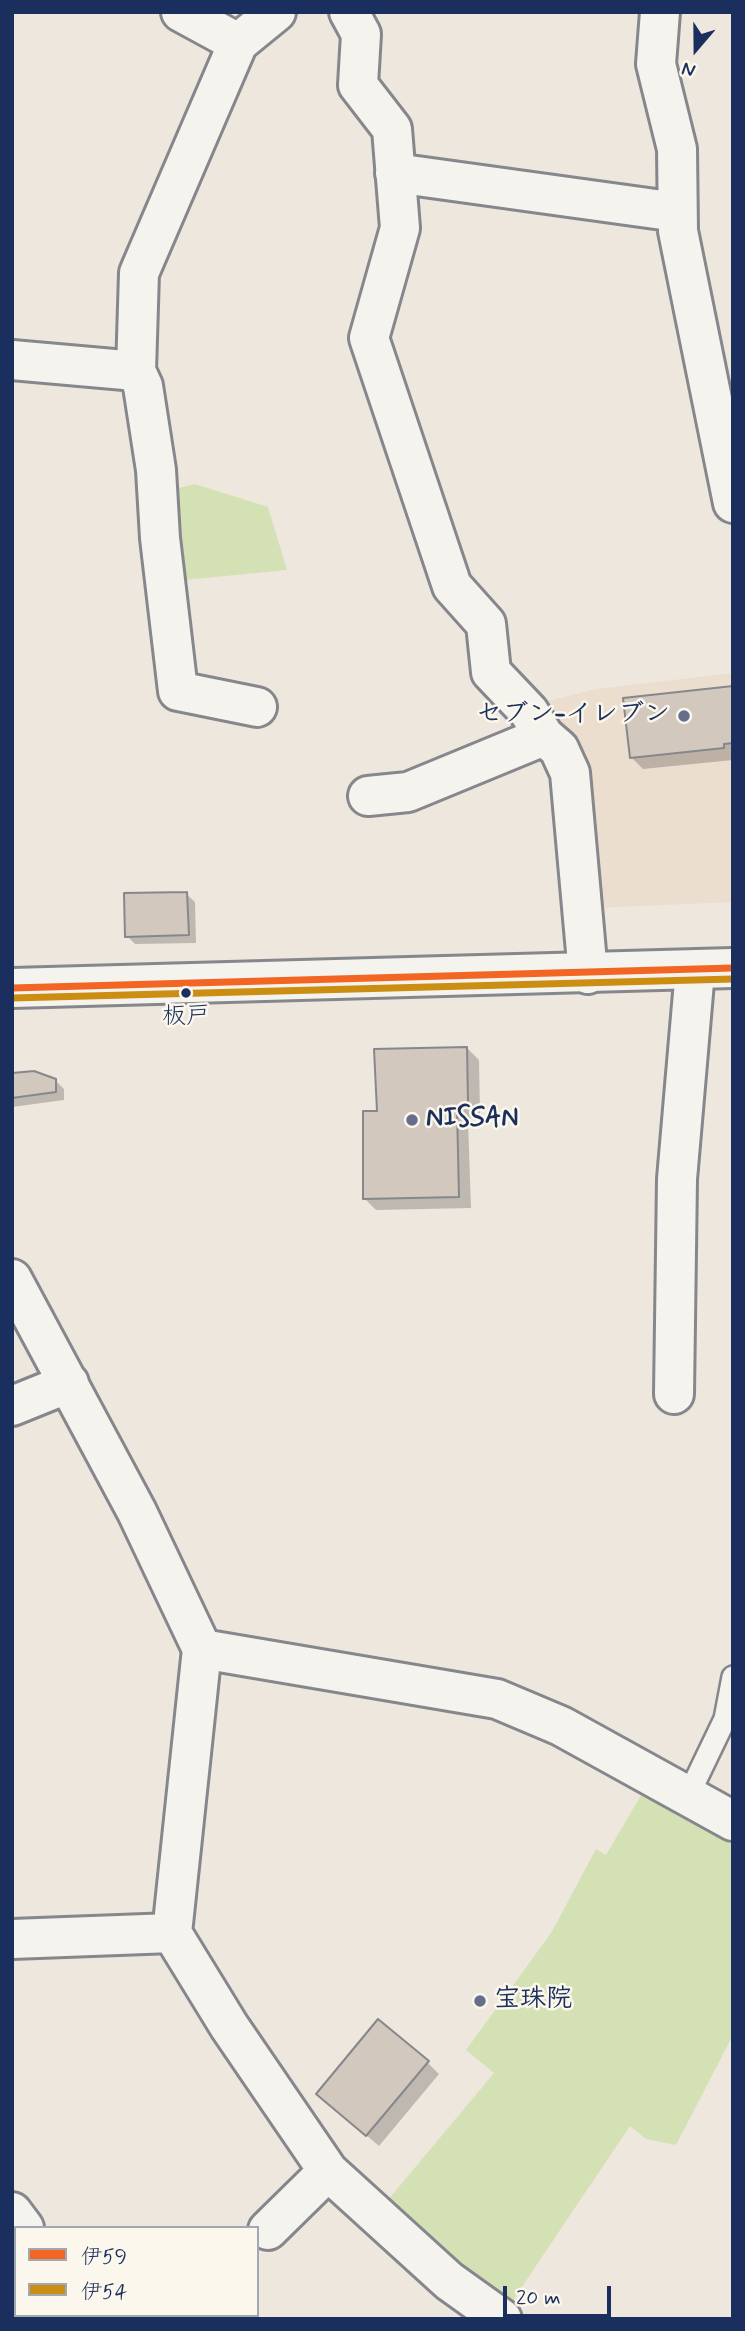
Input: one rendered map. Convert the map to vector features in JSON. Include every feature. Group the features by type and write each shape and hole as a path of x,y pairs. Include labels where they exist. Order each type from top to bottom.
{"main road":[{"path":"257,707 178,691 160,538 156,470 143,386 136,371 139,273 238,43 276,12"},
{"path":"349,12 361,34 358,85 392,129 400,228 369,338 452,586 486,624 491,672 529,712 544,736 559,749 570,773 588,974"},
{"path":"660,12 656,64 677,149 678,231 733,503"},
{"path":"187,13 238,43"},
{"path":"396,173 677,212"},
{"path":"12,360 136,371"},
{"path":"368,796 408,792 544,736"},
{"path":"12,988 733,968"},
{"path":"674,1394 677,1179 695,970"},
{"path":"12,1279 137,1512 202,1649 172,1933 229,2026 328,2171 449,2281 502,2319"},
{"path":"12,1406 69,1383"},
{"path":"202,1649 497,1699 561,1726 733,1821"},
{"path":"12,1939 172,1933"},
{"path":"268,2230 328,2171"}],"lane":[{"path":"688,1796 725,1719 733,1677"}],"shaded area":[{"path":"733,673 733,902 595,908 548,701 596,689"}],"green space":[{"path":"195,484 268,507 287,570 184,580 169,490"},
{"path":"644,1790 733,1838 733,2035 676,2145 646,2139 630,2126 507,2309 382,2207 494,2073 466,2050 551,1933 596,1849 606,1855"}],"building":[{"path":"733,686 733,743 724,744 724,748 630,758 623,698"},
{"path":"187,892 189,935 125,937 124,893"},
{"path":"467,1047 468,1102 457,1108 459,1197 363,1199 363,1111 377,1111 374,1049"},
{"path":"34,1071 56,1079 56,1092 12,1098 12,1073"},
{"path":"378,2019 429,2061 366,2136 316,2094"}],"transit line":[{"name":"伊59","path":"12,988 733,968"},
{"name":"伊54","path":"12,998 733,979"}],"place":[{"name":"セブン-イレブン","path":"684,716"},
{"name":"板戸","path":"186,993"},
{"name":"NISSAN","path":"412,1120"},
{"name":"宝珠院","path":"480,2001"}]}
